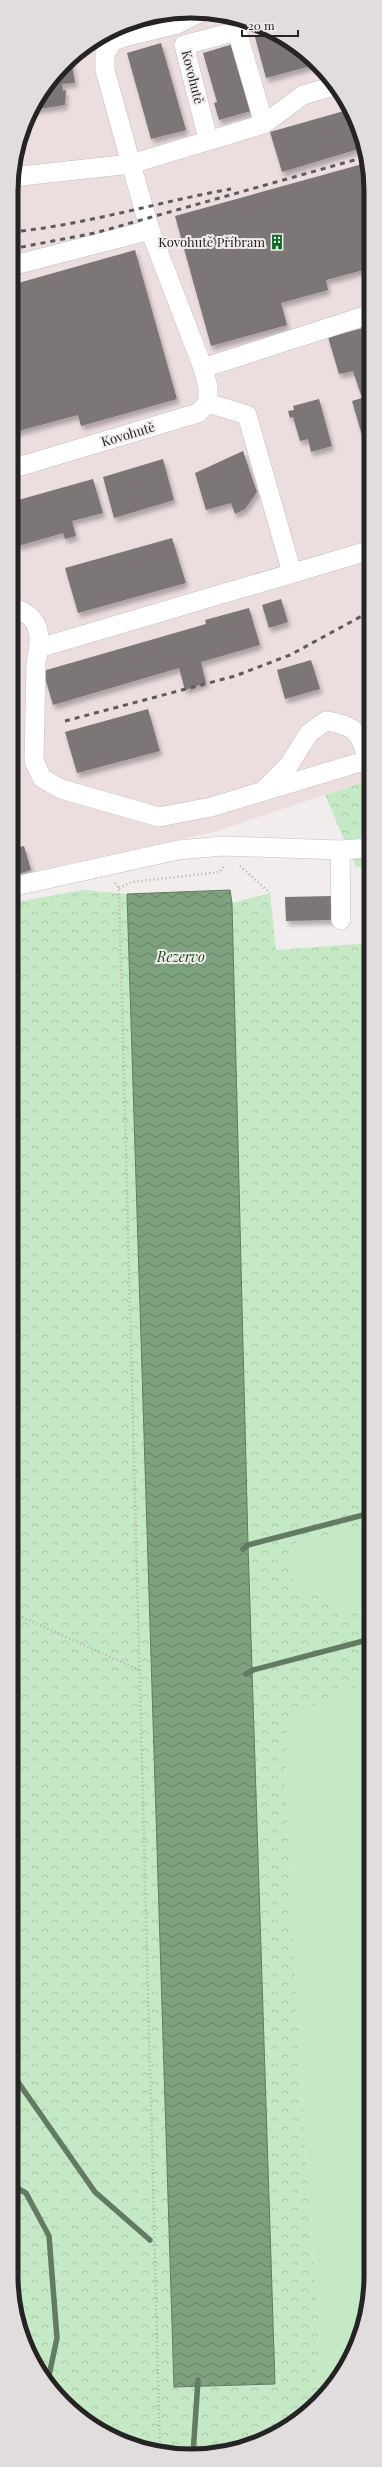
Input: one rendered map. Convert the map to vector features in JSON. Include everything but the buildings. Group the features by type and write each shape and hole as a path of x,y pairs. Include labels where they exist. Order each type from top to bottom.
{"street":[{"path":"189,18 177,24 124,36 112,42 105,54 105,70 130,164 150,230 203,368 208,388 208,403 247,415 292,573"},
{"name":"Kovohutě","path":"208,139 184,45 237,31 264,124"},
{"path":"18,176 130,164 208,139 264,124 303,95 329,87"},
{"path":"18,264 150,230"},
{"path":"203,368 364,316"},
{"name":"Kovohutě","path":"18,467 198,413 208,403"},
{"path":"39,648 364,552"},
{"path":"18,609 33,618 39,631 39,648 36,662 33,743 34,761 42,778 61,789 159,817 211,807 364,762"},
{"path":"263,791 290,764 309,733 326,720 345,724 362,738 364,744"},
{"path":"18,885 178,850 227,852 364,848"},
{"path":"340,850 341,920"}],"path":[{"path":"118,888 132,882 220,872 227,852 270,893"},
{"path":"103,866 118,888 160,2447"},
{"path":"18,1615 139,1670"}],"shaded area":[{"path":"180,18 214,19 247,27 278,41 305,61 321,77 335,95 346,114 355,135 361,157 364,180 364,781 214,832 18,874 18,180 21,157 27,135 41,104 61,77 77,61 95,47 125,31 157,21"}],"green space":[{"path":"364,781 364,866 356,867 325,795"},
{"path":"83,890 127,894 175,2387 275,2384 248,1545 232,903 270,893 276,950 364,944 364,1527 296,1542 291,1557 292,1576 299,1587 355,1612 364,1611 364,1683 288,1716 285,1788 305,2146 321,2355 315,2378 322,2389 305,2406 278,2426 247,2440 214,2448 180,2449 157,2446 125,2436 95,2420 77,2406 61,2390 47,2372 36,2353 27,2332 19,2299 18,902"},
{"path":"364,1527 364,1611 355,1612 299,1587 292,1576 291,1557 296,1542"},
{"path":"364,1683 364,2287 361,2310 351,2342 335,2372 322,2389 315,2378 321,2355 305,2146 285,1788 288,1715"}],"water":[{"name":"Rezervo","path":"230,890 232,903 248,1545 275,2384 174,2387 127,894"}],"waterway":[{"path":"243,1549 248,1545 364,1515"},
{"path":"246,1674 253,1670 364,1641"},
{"path":"18,2082 95,2192 150,2240"},
{"path":"18,2189 26,2193 49,2236 57,2338 49,2375"},
{"path":"193,2449 198,2380"}],"railway":[{"path":"18,248 95,233 361,158"},
{"path":"18,231 94,219 231,189"},
{"path":"65,721 235,676 290,655 364,615"}],"place":[{"name":"Kovohutě Příbram","path":"277,242"}]}
